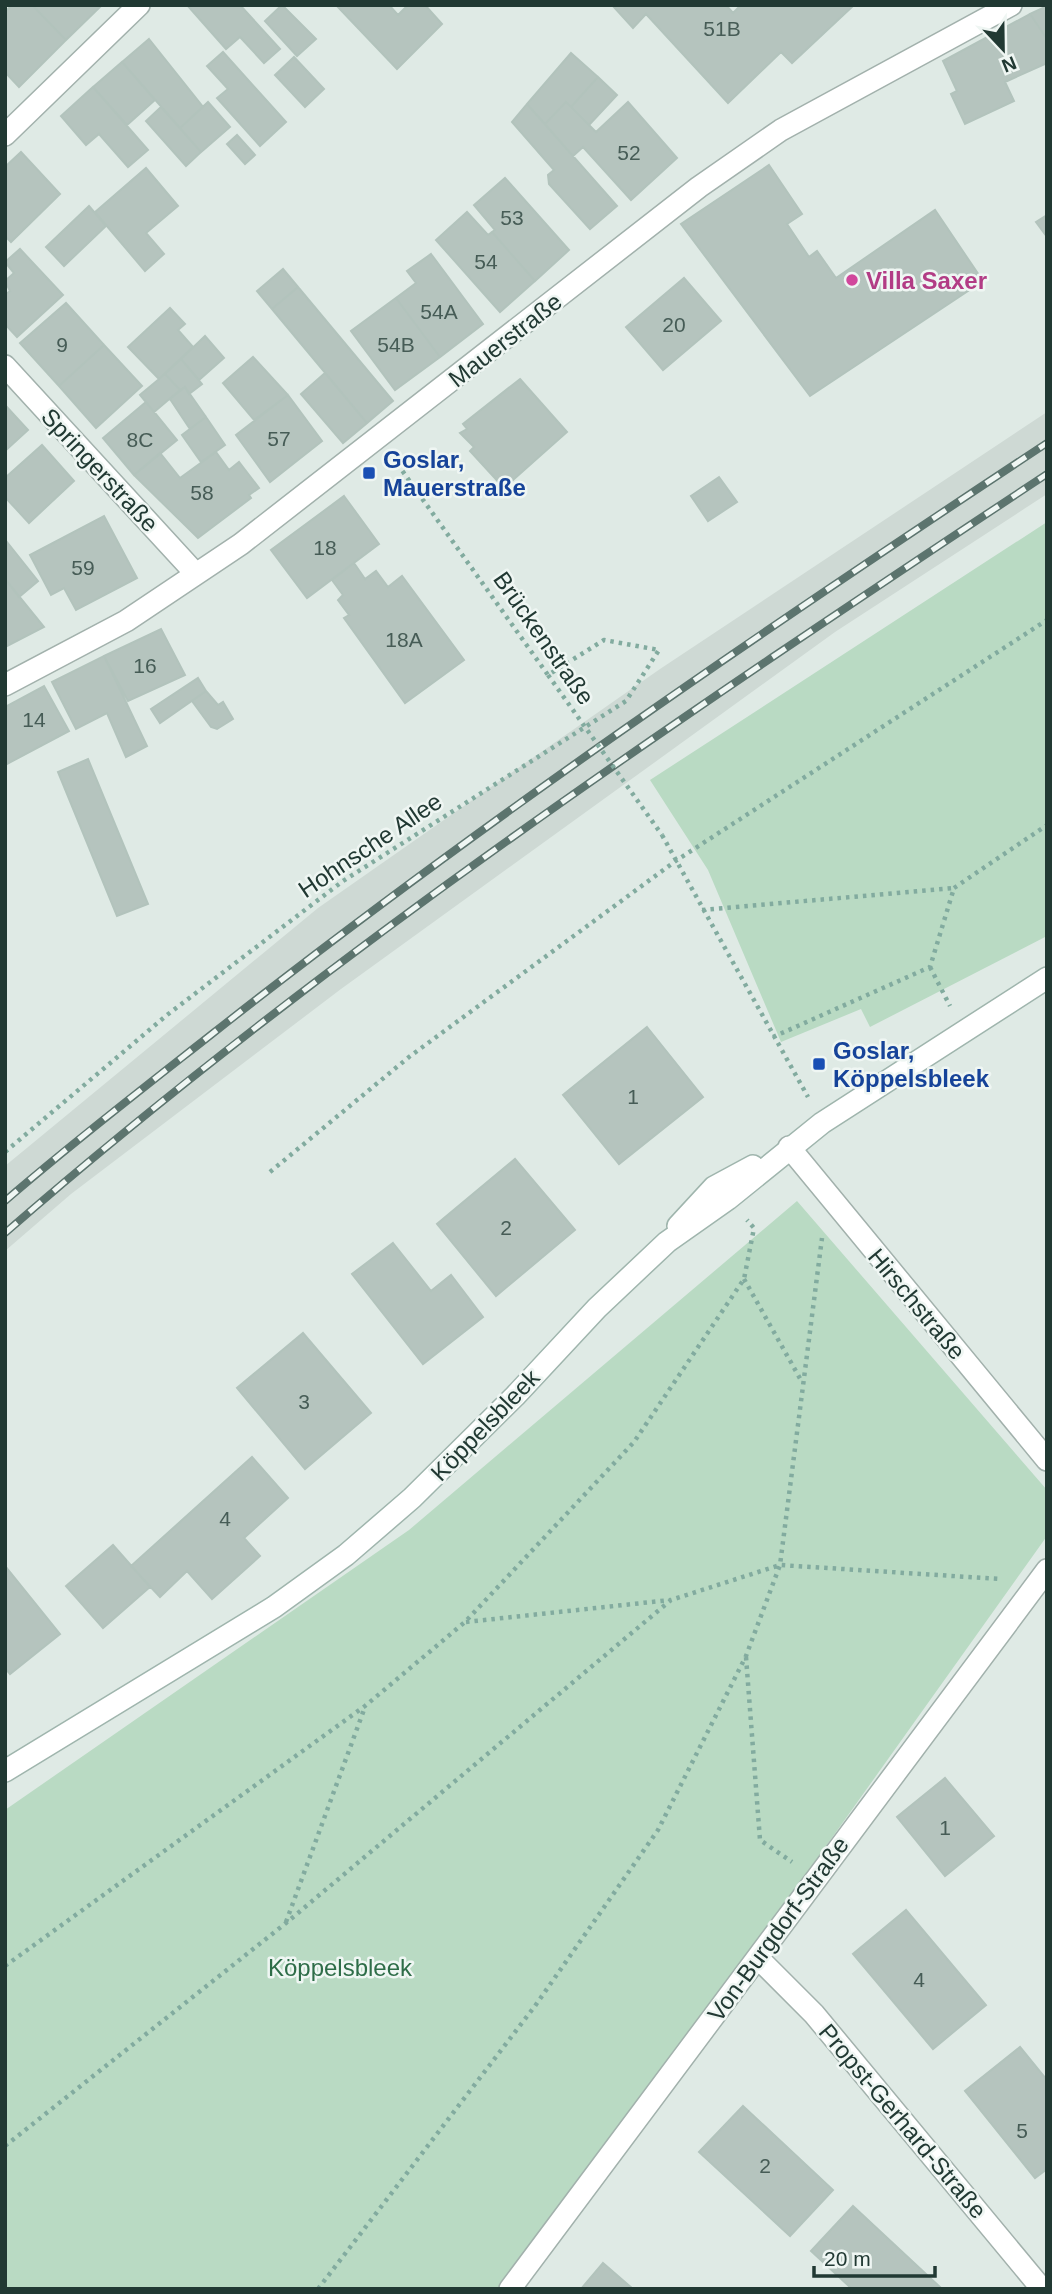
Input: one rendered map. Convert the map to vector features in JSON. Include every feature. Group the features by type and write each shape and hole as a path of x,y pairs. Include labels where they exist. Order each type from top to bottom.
{"street":[{"path":"5,135 139,5"},
{"name":"Mauerstraße","path":"5,685 126,621 241,544 699,187 781,130 1011,5"},
{"name":"Springerstraße","path":"5,366 196,574"},
{"path":"789,1147 1047,978"},
{"path":"933,1054 955,1050 972,1042 1047,991"},
{"name":"Hirschstraße","path":"789,1147 1047,1460"},
{"name":"Köppelsbleek","path":"5,1771 274,1608 346,1555 412,1499 515,1396 597,1308 667,1242 727,1199 789,1147"},
{"name":"Köppelsbleek","path":"667,1242 690,1210 715,1187 789,1147"},
{"name":"Von-Burgdorf-Straße","path":"510,2289 758,1958 815,1877 1043,1576"},
{"name":"Propst-Gerhard-Straße","path":"758,1958 814,2014 1042,2289"}],"path":[{"name":"Brückenstraße","path":"379,438 662,835 822,1123"},
{"path":"270,1171 410,1057 677,860 1047,620"},
{"name":"Hohnsche Allee","path":"5,1152 167,1016 343,881 626,701 659,650 604,640 548,675"},
{"path":"702,910 954,888 1047,824"},
{"path":"954,888 930,967 963,1031"},
{"path":"773,1037 930,967"},
{"path":"318,2289 535,2006 658,1830 746,1656 779,1565 828,1196"},
{"path":"5,1966 365,1706 466,1622 634,1442 744,1279 754,1228 727,1199"},
{"path":"744,1279 803,1383"},
{"path":"466,1622 671,1600 779,1565 1043,1576"},
{"path":"5,2146 286,1923 671,1600"},
{"path":"746,1656 760,1840 815,1877"},
{"path":"286,1923 365,1706"}],"shaded area":[{"path":"1047,412 1047,494 835,632 341,989 71,1194 5,1251 5,1166 318,908 660,669"}],"green space":[{"path":"1047,522 1047,936 870,1027 861,1009 781,1042 708,870 650,780"},
{"name":"Köppelsbleek","path":"797,1201 1047,1490 1047,1536 779,1912 502,2289 5,2289 5,1810 409,1530"}],"building":[{"path":"12,5 32,5 66,40 19,87 5,72 5,12"},
{"path":"32,5 102,5 66,40"},
{"path":"187,5 240,5 280,49 264,63 240,37 226,49"},
{"path":"282,5 316,39 297,56 265,21"},
{"path":"336,5 389,5 398,15 408,5 425,5 442,24 397,69"},
{"path":"612,5 726,5 733,13 741,5 854,5 792,63 781,52 728,103 646,14 633,28"},
{"path":"1047,6 1047,39 1030,14"},
{"path":"1030,14 1047,39 1047,63 1005,82 1014,101 965,124 951,94 957,91 943,61"},
{"path":"149,39 203,107 180,128 122,62"},
{"path":"223,52 286,122 260,146 217,98 228,89 207,66"},
{"path":"571,53 598,77 571,107 566,102 545,124 527,104"},
{"path":"294,57 324,89 305,107 275,75"},
{"path":"122,62 155,100 127,125 93,87"},
{"path":"598,77 617,95 589,125 571,107"},
{"path":"93,87 148,150 128,167 99,134 86,145 61,116"},
{"path":"208,102 230,127 201,152 180,128"},
{"path":"566,102 596,132 628,102 677,158 631,200 583,147 573,156 545,124"},
{"path":"527,104 617,206 590,229 549,184 548,175 554,170 512,122"},
{"path":"161,107 201,152 186,166 146,121"},
{"path":"237,135 255,155 245,164 227,144"},
{"path":"21,152 60,194 11,242 5,236 5,167"},
{"name":"Villa Saxer","path":"769,165 802,214 787,224 809,257 817,251 836,278 935,210 983,281 810,396 681,224"},
{"path":"146,168 178,206 146,233 164,254 145,271 95,212"},
{"path":"505,178 569,250 535,281 492,232 495,230 474,205"},
{"path":"89,206 106,226 64,266 46,247"},
{"path":"467,212 488,235 492,232 535,281 500,312 436,240"},
{"path":"1047,215 1047,237 1036,222"},
{"path":"20,249 63,295 17,337 5,324 5,295 10,291 5,281 14,273 5,262"},
{"path":"431,254 483,324 440,357 396,298 416,283 407,271"},
{"path":"283,269 298,287 272,309 257,291"},
{"path":"684,278 721,321 663,370 626,327"},
{"path":"298,287 393,401 367,423 272,309"},
{"path":"396,298 440,357 395,390 351,331"},
{"path":"66,303 104,345 59,386 20,343"},
{"path":"170,308 185,324 178,330 193,347 159,379 128,347"},
{"path":"205,336 224,358 199,380 181,359"},
{"path":"104,345 142,386 96,428 59,386"},
{"path":"253,357 288,395 254,420 223,383"},
{"path":"181,359 202,384 189,394 185,387 180,390 165,374"},
{"path":"325,373 367,423 343,443 301,394"},
{"path":"165,374 180,390 154,412 140,395"},
{"path":"520,379 567,432 504,488 470,451 474,447 460,433 467,429 463,424"},
{"path":"185,387 206,417 190,429 170,399"},
{"path":"288,395 322,441 270,482 236,435"},
{"path":"146,402 177,440 134,475 103,438"},
{"path":"5,405 28,430 5,451"},
{"path":"206,417 225,445 201,462 182,435"},
{"path":"42,445 74,481 29,523 5,497 5,478"},
{"path":"216,452 229,470 239,462 259,488 249,495 251,498 198,538 134,475 160,453 180,478"},
{"path":"719,477 737,502 708,521 691,496"},
{"path":"344,496 379,544 307,598 271,550"},
{"path":"104,516 137,578 76,610 64,588 51,595 30,555"},
{"path":"7,542 38,581 19,597 5,579"},
{"path":"354,563 365,579 376,571 388,587 402,576 464,660 405,703 344,618 349,615 338,600 343,595 332,580"},
{"path":"5,579 44,627 5,647"},
{"path":"161,629 185,675 128,701 104,656"},
{"path":"104,656 147,746 126,757 107,713 76,729 52,682"},
{"path":"198,678 206,691 160,723 151,709"},
{"path":"44,686 69,731 5,765 5,707"},
{"path":"206,691 218,705 223,702 233,719 217,729 211,727 192,701"},
{"path":"88,759 148,904 117,916 58,772"},
{"path":"647,1027 703,1097 619,1164 563,1095"},
{"path":"515,1159 575,1230 496,1296 437,1224"},
{"path":"393,1243 431,1291 451,1275 483,1317 423,1364 352,1274"},
{"path":"303,1333 371,1413 305,1469 237,1388"},
{"path":"252,1457 288,1498 244,1538 260,1556 212,1599 187,1571 160,1597 131,1566"},
{"path":"113,1545 150,1587 103,1628 66,1586"},
{"path":"5,1566 60,1634 10,1674 5,1668"},
{"path":"945,1778 994,1836 945,1876 897,1817"},
{"path":"906,1910 986,2005 933,2049 853,1954"},
{"path":"1020,2047 1047,2080 1047,2169 1035,2178 965,2091"},
{"path":"743,2106 833,2190 790,2236 699,2152"},
{"path":"853,2206 941,2288 852,2289 811,2251"},
{"path":"603,2263 633,2289 581,2289"}],"railway":[{"path":"5,1201 107,1116 415,879 728,657 1047,443"},
{"path":"5,1233 128,1129 383,931 645,744 1047,474"}],"place":[{"name":"Villa Saxer","path":"852,280"},
{"name":"Goslar, Mauerstraße","path":"369,473"},
{"name":"Goslar, Köppelsbleek","path":"819,1064"}]}
